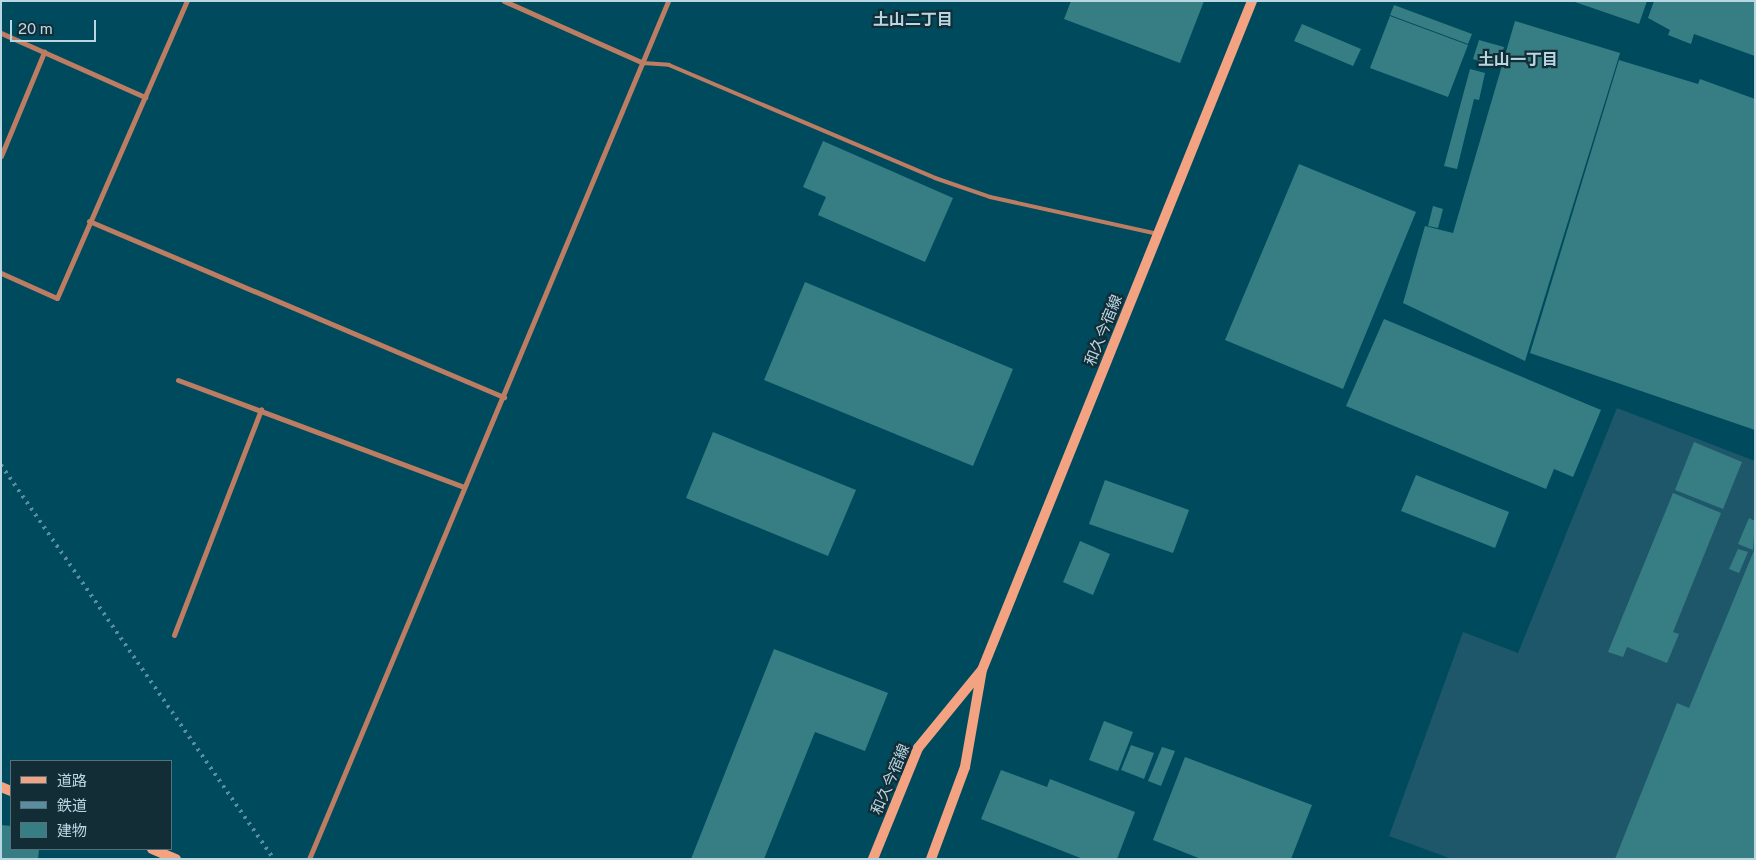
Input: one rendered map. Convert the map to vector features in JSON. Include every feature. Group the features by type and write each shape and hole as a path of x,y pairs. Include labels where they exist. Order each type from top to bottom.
{"main road":[{"name":"和久今宿線","path":"931,859 965,767 982,670 1252,1"},
{"name":"和久今宿線","path":"873,859 918,748 982,670"},
{"path":"154,850 176,859"}],"street":[{"path":"1,273 57,298 89,221 188,1"},
{"path":"504,1 643,63"},
{"path":"309,859 464,487 504,397 668,1"},
{"path":"1,33 145,97"},
{"path":"1,156 44,52"},
{"path":"89,221 504,397"},
{"path":"178,380 260,409 464,487"},
{"path":"174,635 260,409"}],"lane":[{"path":"643,63 669,65 935,178 990,197 1158,234"}],"shaded area":[{"path":"1617,408 1755,461 1755,859 1452,859 1389,836 1463,632 1518,653"}],"building":[{"path":"1071,1 1204,1 1180,63 1064,19"},
{"path":"1572,1 1647,1 1639,24"},
{"path":"1654,1 1755,1 1755,56 1694,34 1691,44 1668,35 1670,30 1648,18"},
{"path":"1394,5 1472,34 1468,44 1390,15"},
{"path":"1390,16 1468,45 1448,97 1370,68"},
{"path":"1515,21 1620,53 1525,361 1403,303 1425,226 1453,233"},
{"path":"1302,24 1361,49 1353,66 1294,41"},
{"path":"1479,40 1504,47 1498,67 1473,59"},
{"path":"1619,60 1698,84 1700,79 1755,99 1755,430 1530,353"},
{"path":"1470,69 1485,73 1479,100 1474,99 1457,169 1444,166"},
{"path":"823,141 953,198 925,262 818,215 826,197 803,187"},
{"path":"1299,164 1416,212 1343,389 1225,340"},
{"path":"1433,206 1443,209 1438,228 1428,226"},
{"path":"805,282 1013,369 973,466 764,380"},
{"path":"1384,319 1601,410 1573,477 1554,469 1546,489 1346,406"},
{"path":"713,432 856,490 828,556 686,498"},
{"path":"1694,442 1742,462 1723,509 1675,490"},
{"path":"1416,475 1509,512 1495,548 1401,511"},
{"path":"1105,480 1189,510 1173,553 1089,524"},
{"path":"1673,493 1721,513 1673,632 1679,634 1667,663 1627,647 1623,657 1608,652"},
{"path":"1749,518 1755,521 1753,550 1738,544"},
{"path":"1080,541 1110,554 1093,595 1063,582"},
{"path":"1755,548 1755,859 1615,859 1677,703 1689,708"},
{"path":"1738,549 1748,552 1739,573 1729,569"},
{"path":"774,649 888,693 865,751 815,732 764,859 691,859"},
{"path":"1104,721 1133,732 1118,771 1089,760"},
{"path":"1131,745 1154,753 1144,779 1121,770"},
{"path":"1162,747 1175,751 1161,786 1148,781"},
{"path":"1185,757 1312,805 1291,859 1201,859 1153,840"},
{"path":"1001,770 1047,787 1050,779 1135,812 1117,859 1083,859 981,819"},
{"path":"1,825 10,826 10,850 39,850 38,859 1,859"}],"railway":[{"path":"1,465 274,859"}],"district":[{"name":"土山二丁目","path":"913,20"},
{"name":"土山一丁目","path":"1518,60"}]}
